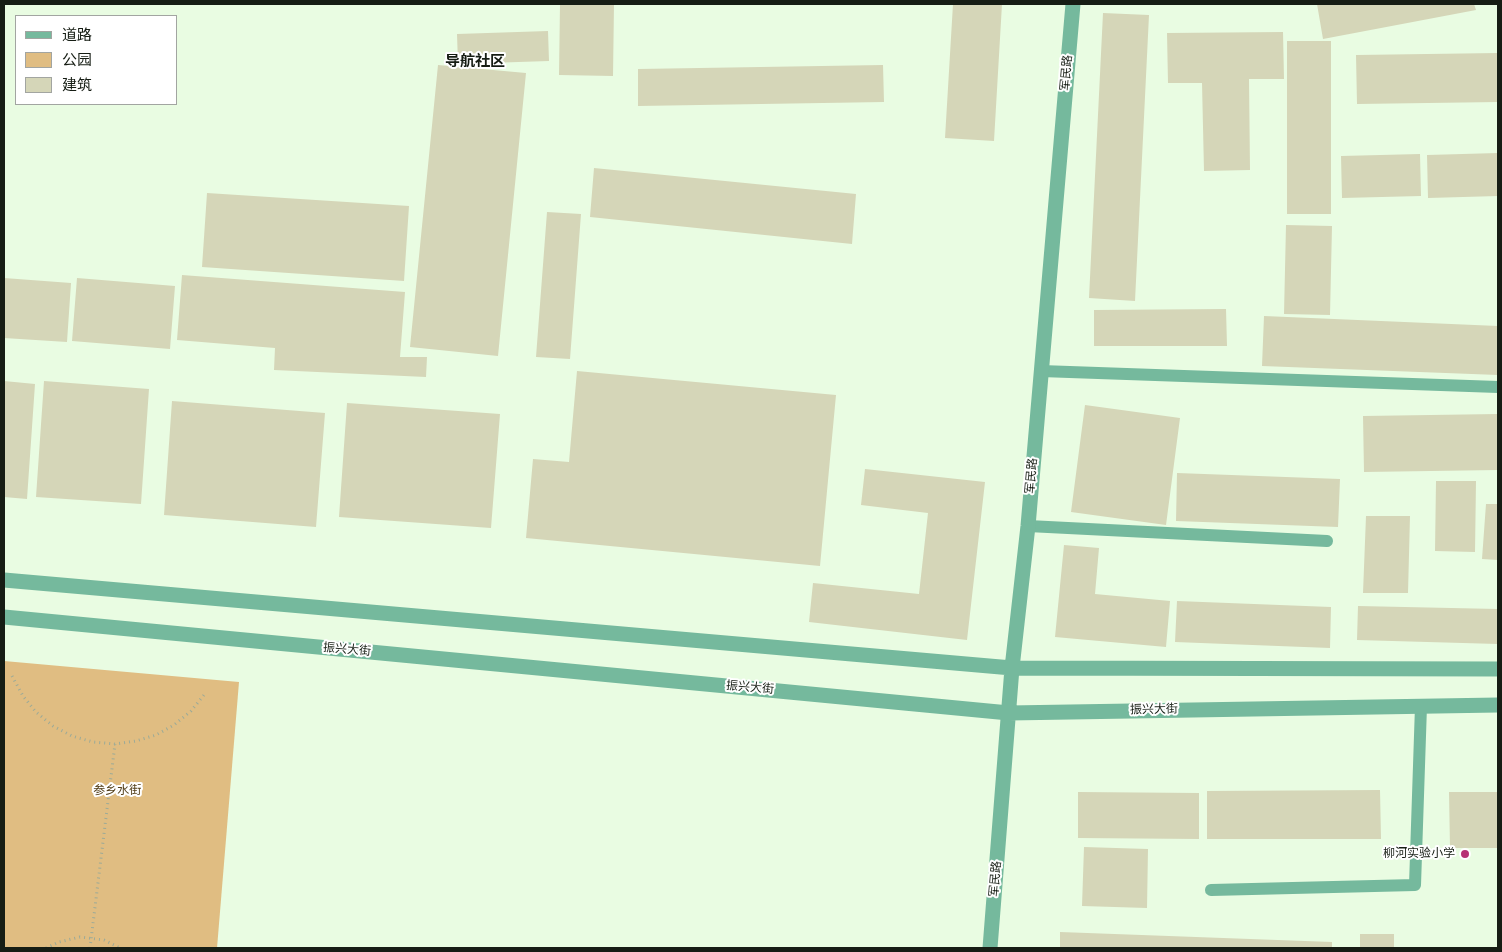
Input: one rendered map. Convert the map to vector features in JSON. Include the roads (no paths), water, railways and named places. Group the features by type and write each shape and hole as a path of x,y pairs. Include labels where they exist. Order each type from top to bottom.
{"street":[{"name":"军民路","path":"990,948 1012,668 1028,526 1073,4"},
{"path":"4,580 1012,668 1498,669"},
{"name":"振兴大街","path":"4,617 1009,713 1498,704"}],"lane":[{"path":"1041,371 1498,387"},
{"path":"1028,526 1327,541"},
{"path":"1211,890 1415,885 1421,706"}],"place":[{"name":"柳河实验小学","path":"1465,854"}],"district":[{"name":"导航社区","path":"475,62"}],"park label":[{"name":"参乡水街","path":"117,791"}]}
